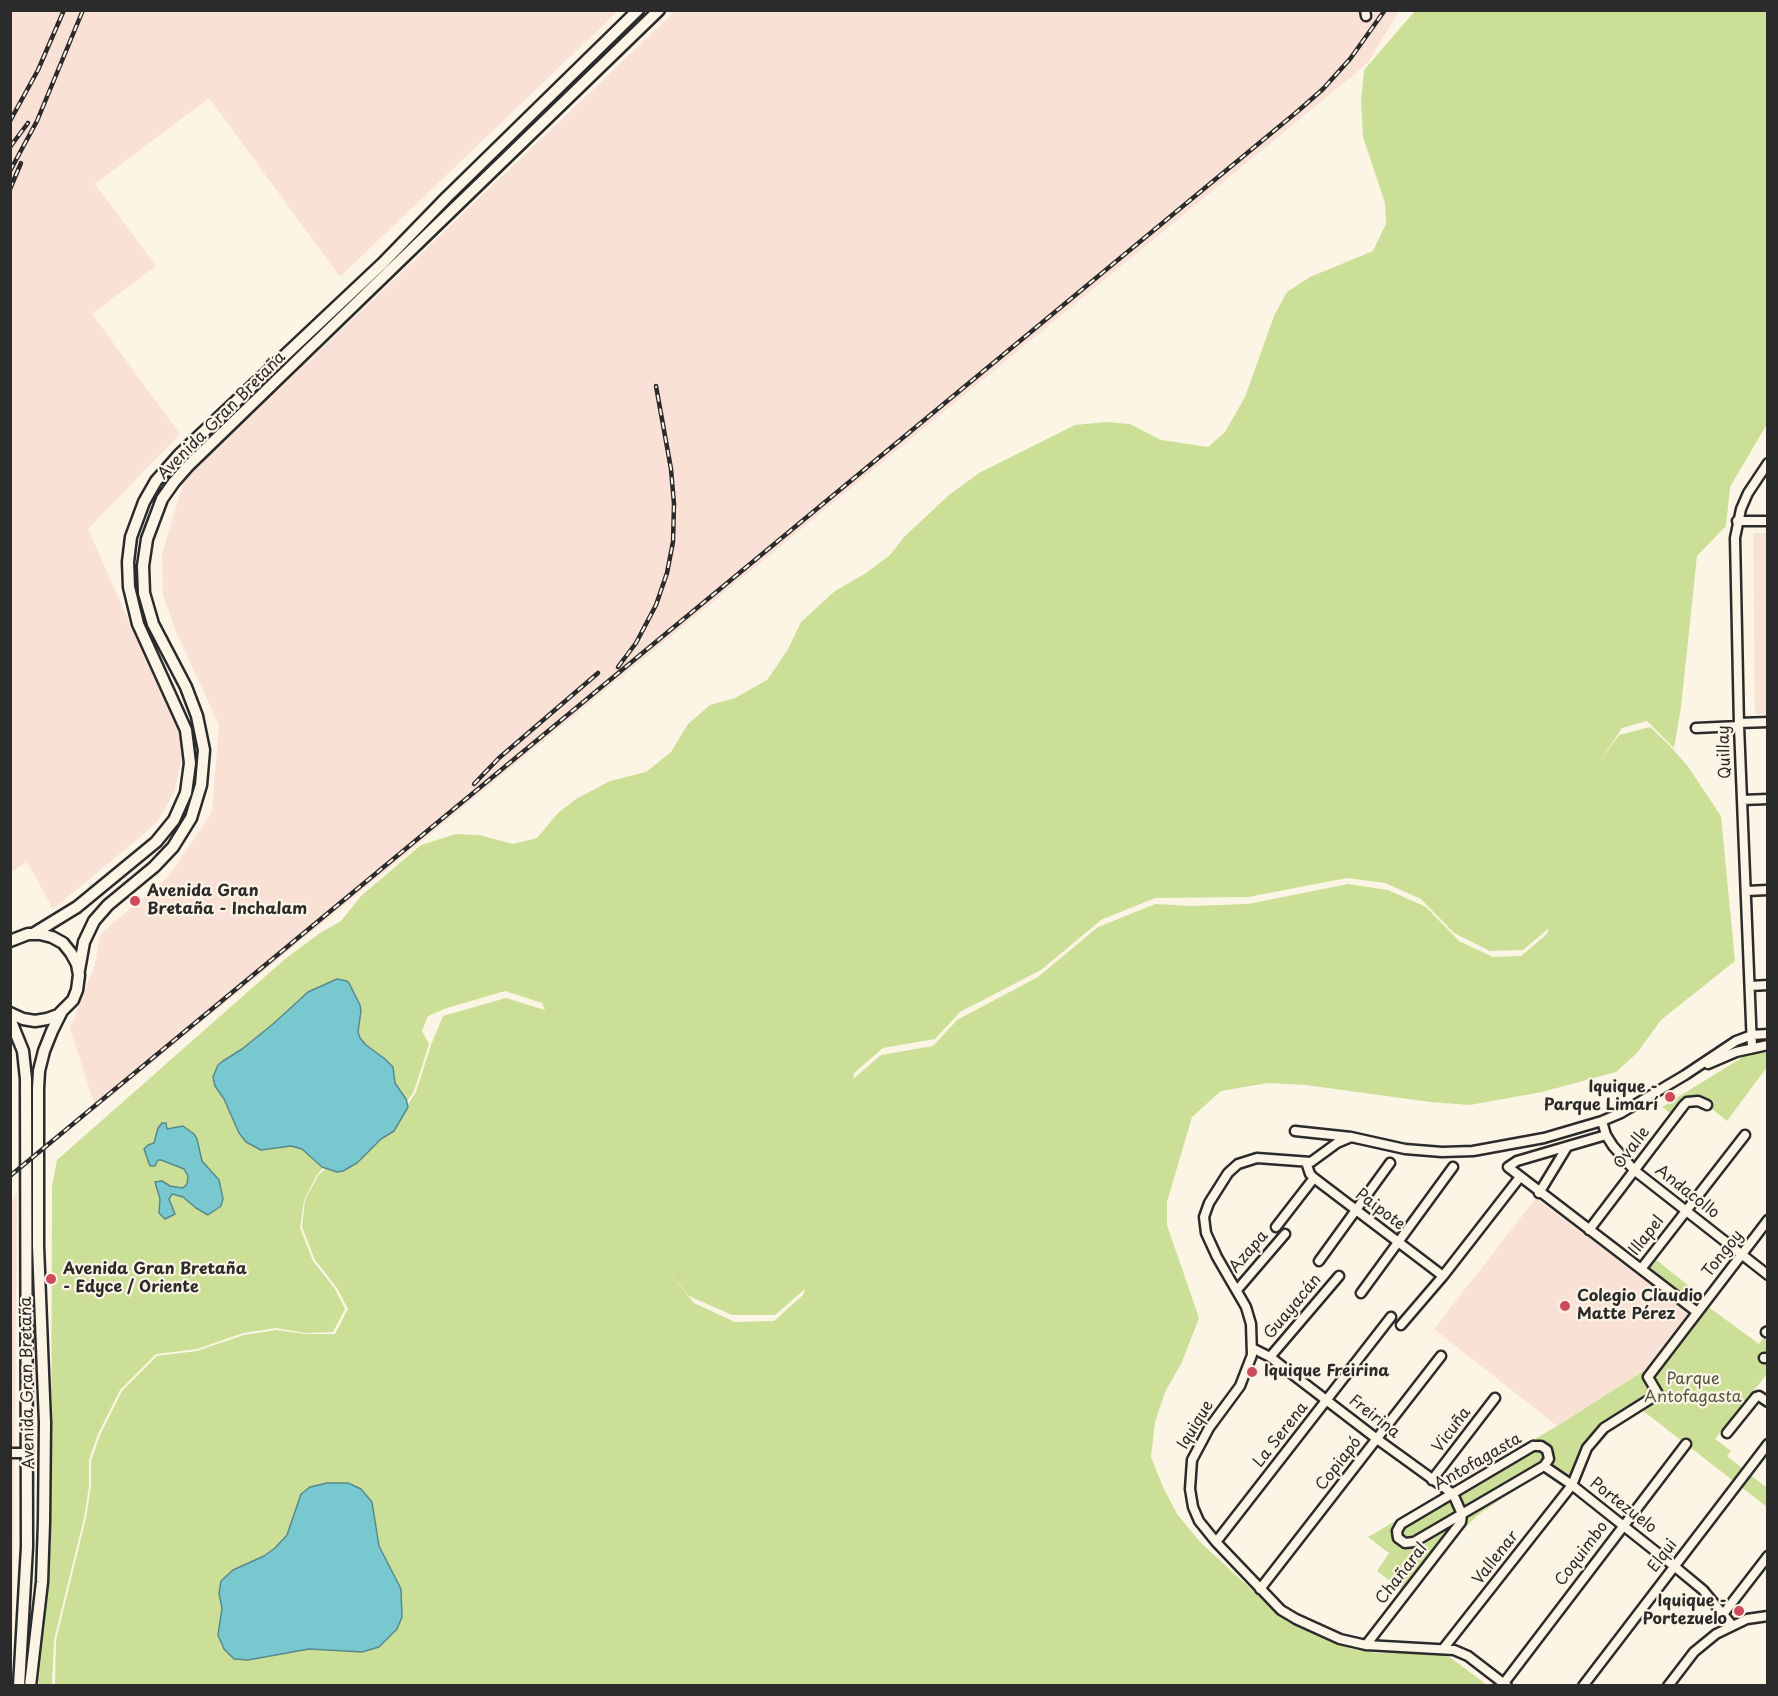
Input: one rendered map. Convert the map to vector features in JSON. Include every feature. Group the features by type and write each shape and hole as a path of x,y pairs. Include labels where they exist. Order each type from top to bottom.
{"main road":[{"name":"Avenida Gran Bretaña","path":"10,941 33,934 77,907 156,842 174,820 186,793 190,763 186,730 178,708 143,637 134,612 129,587 128,562 131,537 144,502 156,481 179,455 383,263 447,197 639,10"},
{"name":"Avenida Gran Bretaña","path":"30,1686 43,1564 45,1423 38,1246 38,1089 44,1051 62,1011 75,995 84,942 94,921 104,909 154,867 173,847 191,818 201,785 204,750 197,716 186,687 153,624 144,593 143,566 147,539 156,512 168,490 188,466 659,10"},
{"path":"33,934 52,937 63,943 71,952 79,970"},
{"path":"10,1013 35,1021 52,1017 62,1011"},
{"name":"Avenida Gran Bretaña","path":"10,1019 23,1052 26,1079 25,1604 19,1686"},
{"path":"26,1453 36,1443 45,1423"}],"street":[{"name":"Quillay","path":"1752,1047 1739,724 1735,538 1737,521 1748,493 1767,463"},
{"path":"1737,521 1767,521"},
{"path":"1696,728 1767,722"},
{"path":"1742,800 1767,799"},
{"path":"1746,891 1767,890"},
{"path":"1750,986 1767,985"},
{"path":"1295,1131 1351,1137 1406,1149 1442,1152 1464,1152 1544,1138 1602,1121 1631,1107 1685,1075 1731,1044 1752,1035 1767,1034"},
{"path":"1685,1075 1728,1055 1767,1045"},
{"name":"Ovalle","path":"1589,1230 1687,1102 1698,1101 1707,1105"},
{"name":"Andacollo","path":"1602,1121 1606,1135 1634,1170 1767,1275"},
{"path":"1606,1135 1511,1164 1508,1167 1697,1312"},
{"name":"Illapel","path":"1641,1269 1745,1136"},
{"path":"1306,1162 1315,1161 1337,1143 1351,1137"},
{"path":"1539,1193 1567,1147"},
{"name":"Iquique","path":"1306,1162 1257,1158 1238,1164 1228,1173 1209,1203 1204,1217 1209,1243 1246,1307 1251,1324 1252,1348 1250,1363 1240,1386 1209,1428 1192,1460 1190,1489 1193,1507 1199,1521 1216,1542 1281,1610 1296,1619 1340,1639 1366,1645 1454,1650 1468,1656 1505,1684"},
{"name":"Paipote","path":"1306,1162 1314,1178 1443,1276"},
{"path":"1319,1261 1390,1163"},
{"path":"1361,1293 1453,1167"},
{"path":"1401,1325 1443,1276 1520,1177"},
{"name":"Azapa","path":"1275,1227 1314,1178"},
{"name":"Tongoy","path":"1572,1485 1587,1448 1604,1428 1658,1394 1648,1377 1767,1220"},
{"name":"Azapa","path":"1237,1290 1285,1234"},
{"name":"Guayacán","path":"1270,1357 1339,1276"},
{"name":"La Serena","path":"1216,1542 1391,1317"},
{"name":"Freirina","path":"1252,1348 1270,1357 1453,1494"},
{"name":"Copiapó","path":"1260,1589 1441,1356"},
{"path":"1727,1433 1756,1397 1760,1396 1767,1402"},
{"name":"Vicuña","path":"1432,1480 1495,1398"},
{"name":"Coquimbo","path":"1505,1684 1686,1444"},
{"name":"Elqui","path":"1582,1686 1767,1444"},
{"name":"Antofagasta","path":"1533,1446 1541,1446 1547,1450 1549,1458 1544,1466 1461,1518 1413,1542 1405,1543 1398,1538 1397,1531 1401,1524 1533,1446"},
{"path":"10,1454 26,1453"},
{"name":"Portezuelo","path":"1544,1466 1572,1485 1703,1590 1732,1625"},
{"name":"Vallenar","path":"1443,1649 1572,1485"},
{"path":"1453,1494 1461,1518"},
{"name":"Chañaral","path":"1366,1645 1461,1518"},
{"path":"1724,1613 1767,1556"},
{"path":"1668,1686 1694,1652 1716,1634 1747,1619 1767,1616"}],"shaded area":[{"path":"11,11 618,11 340,277 209,98 95,184 156,266 92,314 180,434 88,529 139,644 146,651 179,723 182,758 174,793 158,820 53,909 27,862 11,872"},
{"path":"675,11 1399,11 1368,63 96,1109 70,1029 95,964 100,934 168,877 212,812 219,725 177,634 163,595 162,554 184,480"},
{"path":"1753,533 1767,533 1767,714 1755,714"},
{"path":"17,1194 13,1607 11,1686 10,1202"},
{"name":"Colegio Claudio Matte Pérez","path":"1536,1198 1690,1315 1650,1367 1557,1426 1434,1329"}],"green space":[{"path":"1415,11 1767,11 1767,424 1730,487 1726,526 1697,556 1681,707 1674,748 1647,721 1622,728 1600,761 1619,735 1650,727 1687,765 1721,816 1735,961 1661,1020 1637,1053 1616,1072 1542,1092 1470,1105 1430,1102 1306,1085 1268,1083 1221,1091 1192,1117 1167,1202 1167,1225 1199,1318 1182,1362 1165,1392 1155,1422 1151,1457 1177,1514 1201,1543 1286,1621 1352,1649 1376,1653 1437,1653 1451,1658 1487,1685 55,1685 56,1640 86,1518 91,1486 91,1461 100,1435 122,1391 157,1356 197,1351 244,1335 276,1330 306,1334 335,1334 348,1309 337,1288 315,1260 302,1227 305,1200 318,1176 335,1158 395,1124 416,1092 443,1016 506,998 545,1010 542,1003 505,991 428,1016 422,1031 429,1044 414,1091 394,1122 333,1157 317,1175 304,1200 300,1228 313,1261 335,1289 345,1309 333,1332 306,1333 276,1328 243,1333 197,1349 156,1354 120,1390 98,1434 89,1460 89,1486 84,1518 54,1640 52,1685 38,1686 51,1538 52,1187 57,1160 285,959 320,933 341,921 361,896 421,845 456,834 479,835 513,844 537,838 558,813 576,799 610,781 646,772 671,752 688,724 710,705 735,698 767,680 787,651 801,622 835,591 866,573 890,555 904,537 949,495 979,473 1075,425 1107,422 1130,424 1161,440 1208,447 1225,432 1245,397 1274,316 1287,292 1310,277 1373,251 1386,224 1385,203 1363,137 1361,102 1364,70","holes":["1347,878 1385,883 1421,899 1454,933 1490,951 1523,950 1549,928 1547,934 1521,956 1493,957 1459,941 1426,907 1388,890 1348,884 1248,904 1191,906 1155,904 1098,927 1038,977 957,1020 933,1046 881,1055 853,1079 854,1073 883,1048 935,1039 960,1012 1041,970 1101,920 1155,898 1248,897","659,1260 689,1296 732,1315 775,1315 805,1289 803,1295 774,1321 735,1322 694,1303"]},
{"path":"1767,1050 1767,1067 1727,1121 1707,1105 1690,1101 1679,1119 1662,1107 1743,1057 1753,1052"},
{"path":"1655,1259 1703,1297 1690,1315 1641,1277"},
{"name":"Parque Antofagasta","path":"1703,1303 1759,1344 1767,1334 1767,1374 1715,1439 1731,1451 1727,1456 1767,1488 1767,1507 1638,1407 1604,1428 1570,1475 1552,1465 1479,1514 1449,1543 1409,1595 1377,1571 1389,1553 1368,1537 1557,1426 1650,1367"}],"water":[{"path":"337,979 349,983 360,1005 358,1032 360,1038 393,1067 395,1083 406,1099 408,1107 394,1131 381,1139 357,1163 337,1172 322,1167 302,1149 291,1146 261,1150 246,1142 215,1086 213,1077 218,1065 273,1024 308,992"},
{"path":"162,1123 166,1123 167,1129 183,1126 194,1134 202,1161 219,1180 223,1199 221,1206 208,1215 183,1197 172,1194 169,1199 175,1214 165,1219 159,1213 160,1199 155,1182 162,1181 170,1186 183,1188 187,1184 188,1176 184,1169 161,1160 158,1160 155,1166 150,1166 144,1149 154,1143 158,1128"},
{"path":"327,1483 348,1483 361,1489 372,1502 379,1546 401,1589 402,1617 397,1629 379,1647 362,1652 309,1649 248,1660 234,1659 224,1649 218,1635 222,1608 219,1593 221,1581 233,1570 264,1556 275,1548 287,1535 301,1494 310,1487"}],"railway":[{"path":"10,121 38,70 64,10"},
{"path":"10,171 37,121 83,10"},
{"path":"10,1176 1298,111 1323,89 1350,59 1385,10"},
{"path":"10,147 28,123"},
{"path":"10,189 21,163"},
{"path":"618,667 636,643 656,605 667,573 673,542 674,504 671,469 656,386"},
{"path":"474,784 499,758 598,673"}],"place":[{"name":"Avenida Gran Bretaña - Inchalam","path":"135,901"},
{"name":"Iquique - Parque Limarí","path":"1670,1097"},
{"name":"Avenida Gran Bretaña - Edyce / Oriente","path":"51,1279"},
{"name":"Colegio Claudio Matte Pérez","path":"1565,1306"},
{"name":"Iquique Freirina","path":"1252,1372"},
{"name":"Iquique - Portezuelo","path":"1739,1611"}]}
